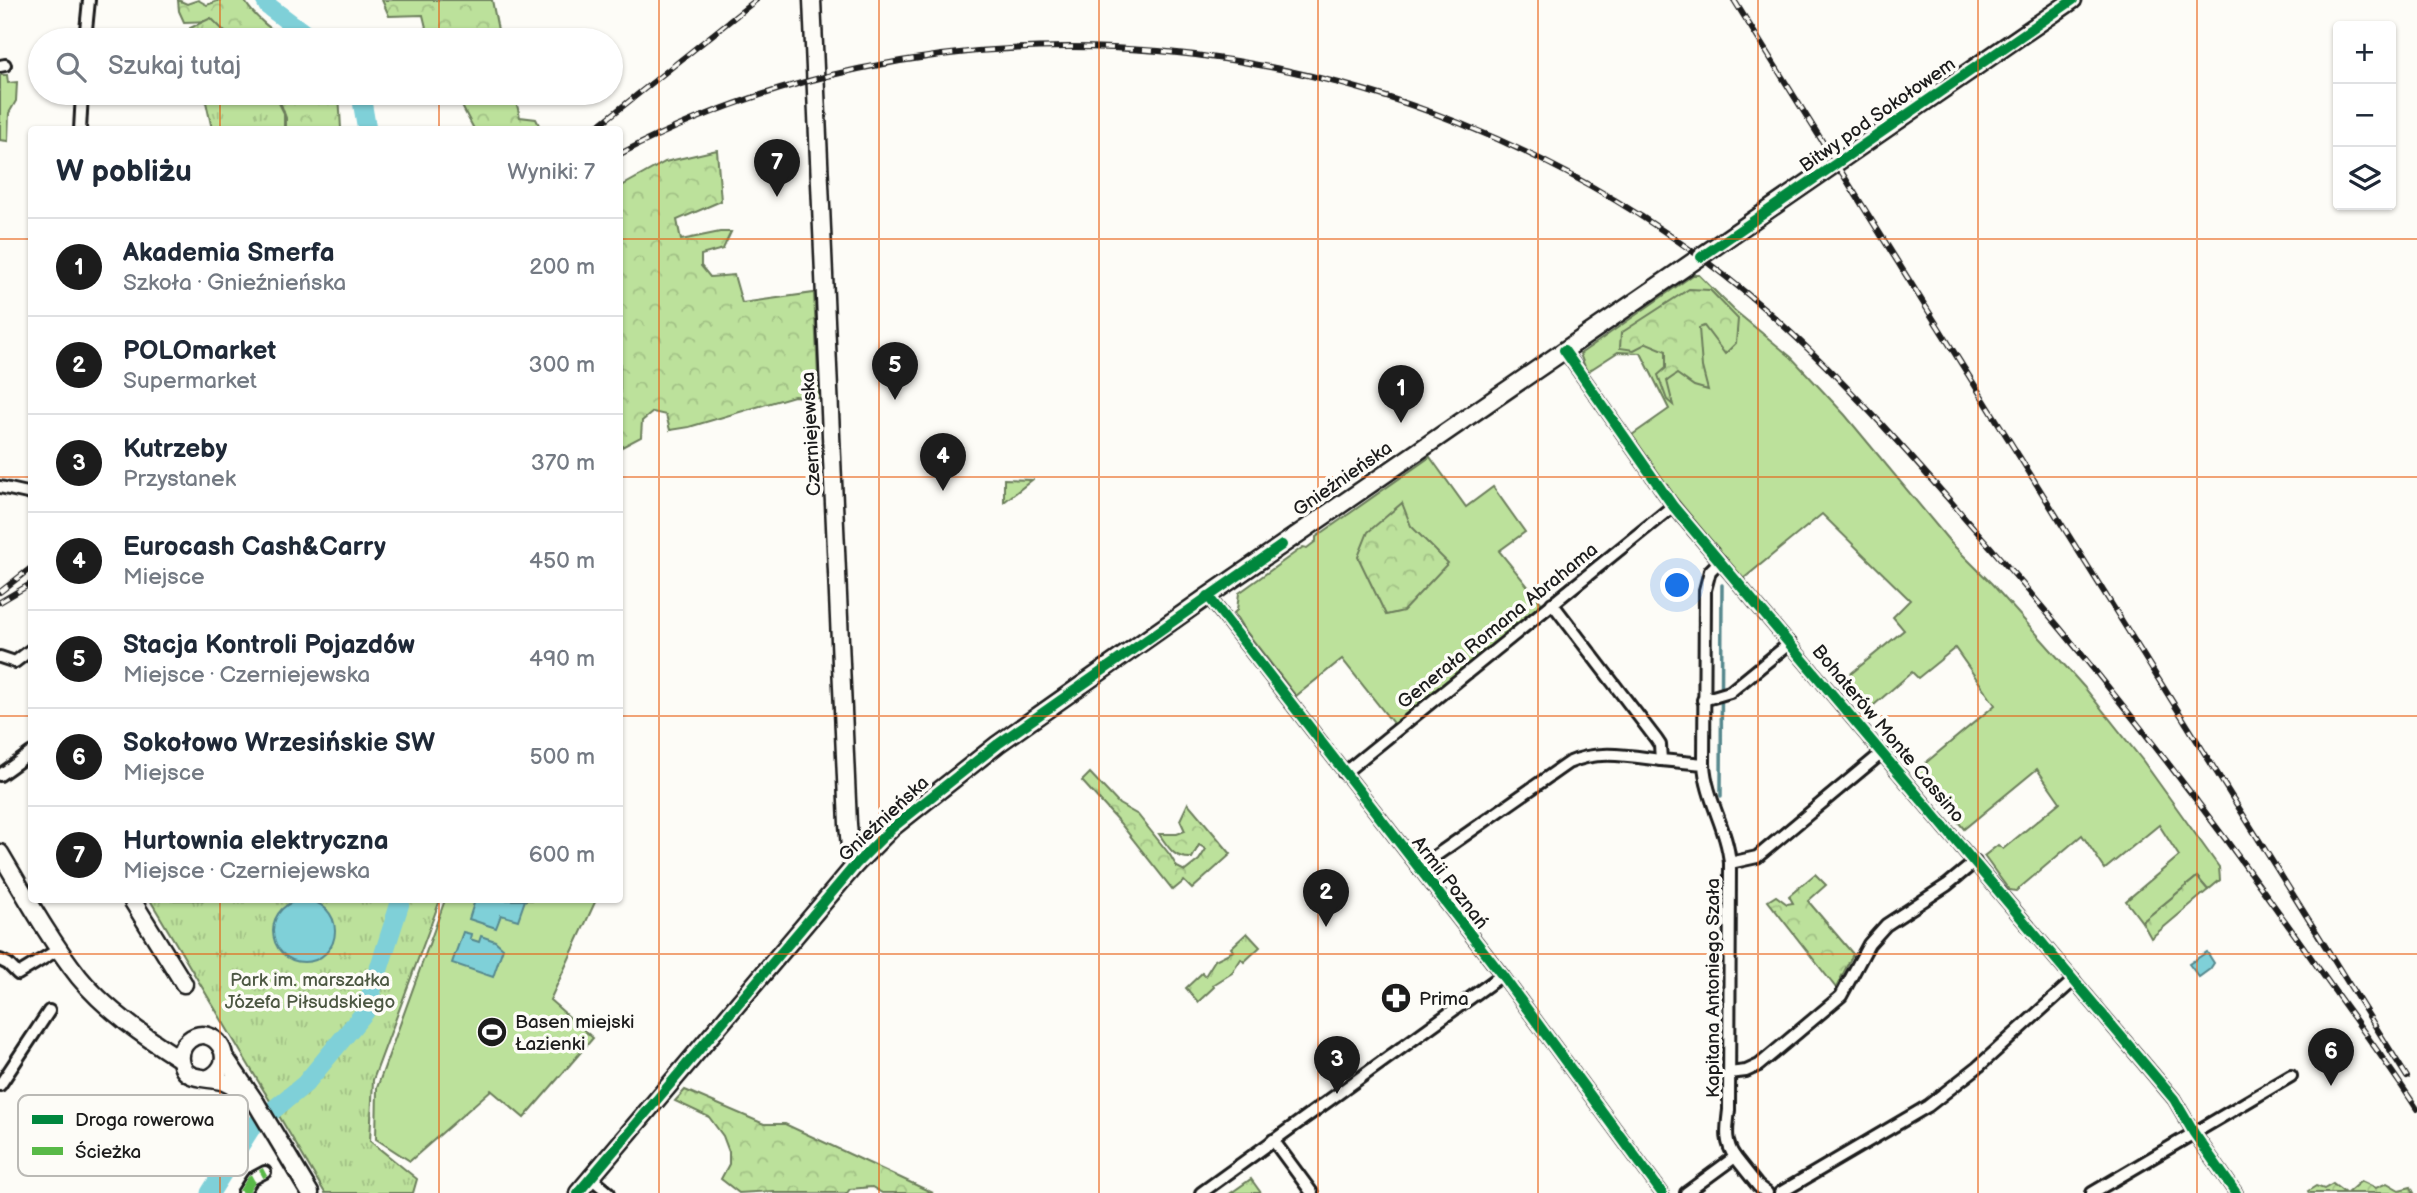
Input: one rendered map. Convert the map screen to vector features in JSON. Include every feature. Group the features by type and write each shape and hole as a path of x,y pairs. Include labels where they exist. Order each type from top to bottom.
{"street":[{"path":"87,28 89,0"},
{"name":"Czerniejewska","path":"812,0 848,824 851,859 856,864"},
{"name":"Bitwy pod Sokołowem","path":"1700,257 2073,0"},
{"path":"80,126 81,105"},
{"name":"Gnieźnieńska","path":"578,1193 856,864 892,828 988,751 1700,257"},
{"name":"Bohaterów Monte Cassino","path":"1564,350 1673,506 2174,1099 2236,1193"},
{"path":"0,487 28,493"},
{"name":"Generała Romana Abrahama","path":"1344,773 1673,506"},
{"path":"1720,561 1710,571 1706,582 1703,764 1708,791 1726,838 1730,863"},
{"name":"Armii Poznań","path":"1208,596 1502,975 1662,1193"},
{"path":"1552,603 1656,739 1660,745 1661,760"},
{"path":"1703,701 1730,692 1790,643"},
{"path":"0,657 15,662 28,652"},
{"name":"Kapitana Antoniego Szała","path":"1735,1157 1730,1150 1726,1130 1729,1110 1730,863 1757,857 1883,752"},
{"path":"1418,868 1580,757 1608,754 1703,764"},
{"path":"0,775 28,755"},
{"path":"0,853 28,899"},
{"path":"1729,1073 1746,1071 1759,1065 1840,996 1870,944 1886,925 1947,885 1975,862"},
{"path":"31,903 59,949 87,986 142,1033 180,1059"},
{"path":"134,903 184,984"},
{"path":"0,960 18,974 59,949"},
{"path":"1201,1193 1502,975"},
{"path":"1780,1193 1928,1106 1979,1066 2074,980"},
{"path":"0,1085 49,1011"},
{"path":"142,1033 186,1042 198,1036 213,1038 310,1193"},
{"path":"186,1042 180,1059 190,1076 225,1082 244,1095"},
{"path":"209,1078 220,1070 224,1056"},
{"path":"2095,1192 2291,1076"},
{"path":"248,1098 256,1103"},
{"path":"1273,1140 1312,1193"},
{"path":"1686,1193 1735,1157 1767,1193"},
{"path":"243,1193 251,1179 265,1172"},
{"path":"591,1178 609,1193"}],"green space":[{"path":"178,0 187,4 198,0 207,5 220,0 244,0 270,28 219,28 212,21 184,22"},
{"path":"382,0 492,0 498,28 426,28 423,15 389,16"},
{"path":"211,18 221,28 190,28"},
{"path":"0,75 7,75 8,83 17,82 16,101 9,113 8,141 0,140"},
{"path":"207,105 280,105 284,113 284,126 211,126"},
{"path":"281,105 340,105 341,126 286,126"},
{"path":"461,105 517,105 520,117 536,119 540,126 472,126"},
{"path":"717,150 721,201 677,220 681,240 731,232 723,249 701,255 701,266 710,277 734,275 742,303 814,293 819,398 794,396 689,427 670,430 666,415 653,412 642,421 641,437 623,446 623,185 665,162"},
{"path":"1693,275 1699,275 1734,310 1791,357 1845,415 1951,543 1992,584 2084,687 2143,761 2219,867 2220,880 2208,890 2197,877 2142,922 2126,901 2179,856 2159,825 2105,869 2082,835 2016,891 2009,890 1984,856 1998,845 2003,849 2060,802 2037,769 1964,829 1916,771 1995,705 1955,648 1918,678 1912,672 1867,711 1842,681 1904,630 1893,617 1910,600 1822,514 1743,579 1676,498 1632,435 1669,409 1641,353 1618,352 1587,372 1580,354"},
{"path":"1689,289 1710,290 1738,319 1736,343 1725,354 1704,326 1699,328 1702,367 1708,390 1694,386 1677,374 1667,381 1673,405 1667,400 1658,375 1666,368 1666,351 1647,343 1634,350 1620,348 1621,333"},
{"path":"1430,457 1466,507 1493,487 1525,532 1499,551 1544,606 1396,727 1342,659 1296,696 1234,613 1237,610 1239,593 1303,547 1307,548 1316,541 1316,537"},
{"path":"1004,479 1032,480 1004,502"},
{"path":"1402,503 1411,526 1448,563 1403,611 1386,615 1358,557 1368,532"},
{"path":"1090,773 1119,804 1138,815 1177,867 1185,871 1199,860 1206,849 1199,845 1192,858 1181,857 1173,852 1159,834 1185,831 1180,820 1188,803 1231,854 1192,889 1184,881 1173,890 1120,823 1082,781"},
{"path":"1815,874 1826,885 1808,901 1853,954 1836,988 1768,901 1776,896 1787,904 1793,903 1789,896"},
{"path":"2197,877 2208,890 2151,938 2142,922"},
{"name":"Park im. marszałka Józefa Piłsudskiego","path":"152,903 439,903 373,1080 370,1141 417,1179 413,1193 325,1193"},
{"name":"Basen miejski Łazienki","path":"444,903 595,903 550,1000 593,1038 524,1118 491,1090 410,1161 376,1139 377,1088"},
{"path":"1247,933 1260,947 1244,962 1241,959 1232,973 1213,985 1198,1002 1186,988 1202,973 1205,976 1215,960 1233,951 1231,948"},
{"path":"685,1090 764,1124 785,1124 933,1193 882,1193 872,1187 850,1189 847,1193 739,1193 721,1179 729,1164 729,1152 723,1136 709,1117 675,1101"},
{"path":"1251,1179 1261,1193 1231,1193"},
{"path":"2361,1181 2376,1188 2387,1183 2399,1190 2411,1187 2414,1193 2347,1193"},
{"path":"2333,1184 2345,1193 2308,1191 2316,1186 2324,1189"}],"water":[{"path":"292,903 321,905 330,914 334,937 326,953 304,962 282,953 273,931 278,914"},
{"path":"474,903 524,903 518,920 501,915 496,928 469,919"},
{"path":"463,932 471,934 470,939 479,942 481,936 495,941 503,948 493,977 452,963"},
{"path":"2207,952 2214,963 2199,977 2189,964"}],"waterway":[{"path":"265,0 268,6 297,28"},
{"path":"363,105 366,126"},
{"path":"1721,796 1722,585"},
{"path":"248,1133 305,1084 365,1012 400,903"},
{"path":"210,1193 221,1176"}],"railway":[{"path":"598,126 756,0"},
{"path":"1734,0 2407,1077"},
{"path":"623,153 678,126 737,103 798,84 859,69 922,58 985,50 1049,47 1113,48 1202,56 1291,71 1377,94 1461,124 1542,160 1621,204 1695,253 1799,340 1894,437 2014,574 2133,718 2246,867 2417,1109"},
{"path":"0,592 28,570"},
{"path":"0,602 28,585"}],"marked path":[{"path":"243,1193 252,1179 265,1172"}],"cycle path":[{"path":"1701,257 2073,0"},
{"path":"1564,350 1673,506 2174,1099 2236,1193"},
{"path":"578,1193 856,864 892,828 998,744 1282,545"},
{"path":"1208,596 1502,975 1662,1193"}],"place":[{"name":"Hurtownia elektryczna","path":"777,197"},
{"name":"Stacja Kontroli Pojazdów","path":"895,400"},
{"name":"Akademia Smerfa","path":"1401,423"},
{"name":"Eurocash Cash&Carry","path":"943,491"},
{"name":"POLOmarket","path":"1326,927"},
{"name":"Prima","path":"1396,998"},
{"name":"Basen miejski Łazienki","path":"492,1032"},
{"name":"Sokołowo Wrzesińskie SW","path":"2331,1086"},
{"name":"Kutrzeby","path":"1337,1094"}]}
